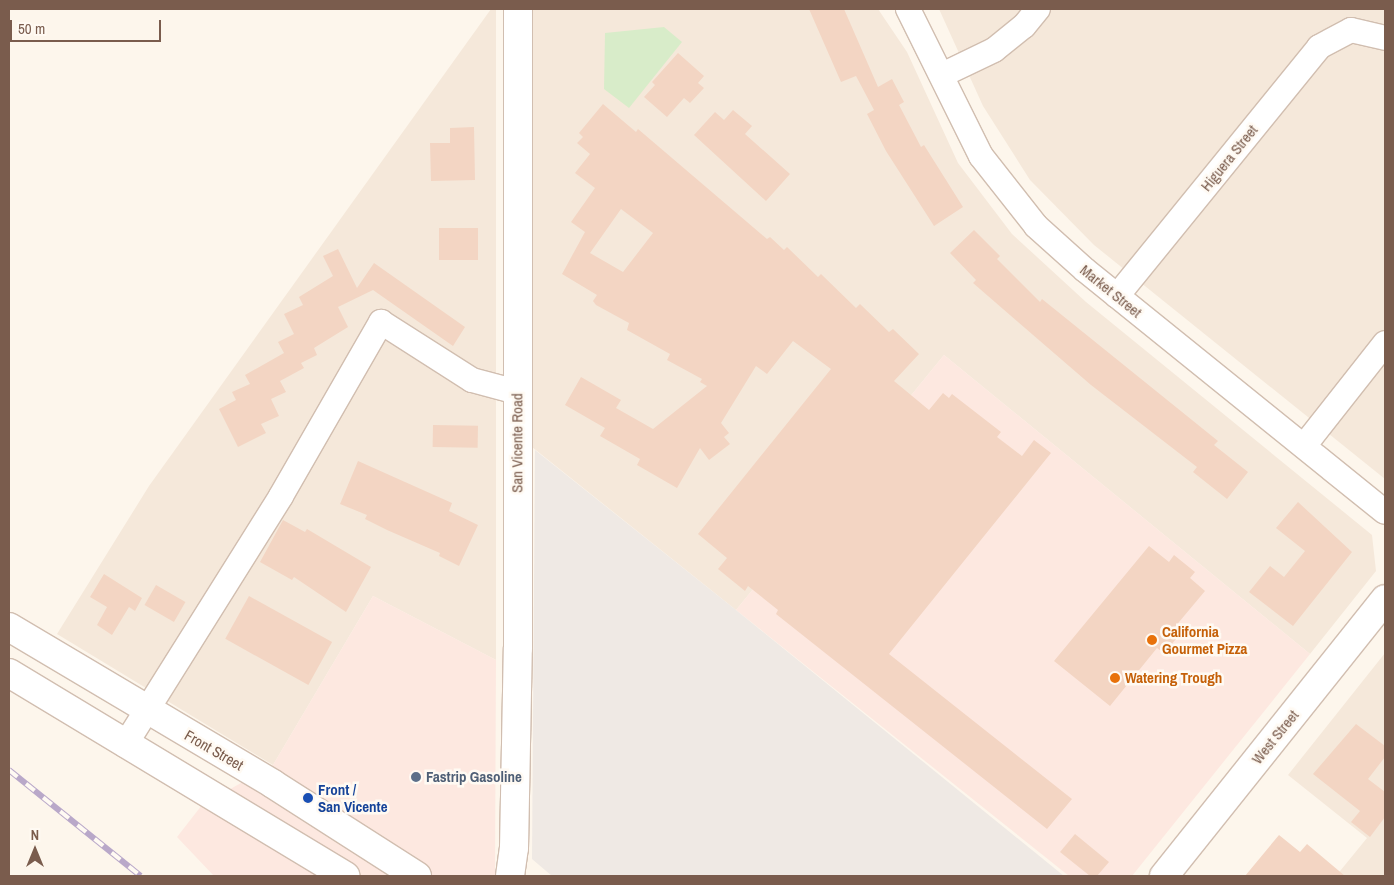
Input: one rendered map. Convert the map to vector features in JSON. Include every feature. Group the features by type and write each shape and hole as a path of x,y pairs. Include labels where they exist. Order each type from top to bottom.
{"street":[{"name":"San Vicente Road","path":"510,876 514,848 518,648 518,9"},
{"name":"Market Street","path":"908,9 942,75 965,126 999,183 1058,248 1385,512"},
{"path":"942,75 994,50 1024,26 1038,9"},
{"name":"Higuera Street","path":"1117,296 1319,47 1351,30 1385,38"},
{"path":"125,745 281,496 381,322 472,380 517,392"},
{"path":"1304,446 1385,343"},
{"name":"West Street","path":"1164,876 1385,598"},
{"name":"Front Street","path":"9,627 147,711 273,784 417,876"},
{"path":"9,674 345,876"}],"shaded area":[{"path":"491,9 496,9 496,660 373,596 273,765 57,634 149,486"},
{"path":"531,9 878,9 907,52 958,163 1012,234 1086,302 1372,535 1376,571 1310,654 944,355 736,610 532,447 526,428"},
{"path":"939,9 1385,9 1385,479 1094,245 1030,180 983,106"},
{"path":"944,355 1310,654 1132,876 1069,876 736,610"},
{"path":"535,450 1064,876 552,876 532,859"},
{"path":"373,596 496,660 495,876 214,876 177,837 202,805 273,765"},
{"path":"1385,653 1385,876 1336,876 1367,838 1288,775"}],"green space":[{"path":"664,27 682,42 629,108 604,89 605,33"}],"building":[{"path":"809,9 844,9 878,87 892,79 904,102 899,105 921,147 924,145 963,207 934,226 886,151 867,114 874,110 856,76 841,82"},
{"path":"678,53 704,76 698,83 704,88 690,103 684,98 667,117 644,97 655,85 652,82"},
{"path":"603,104 636,132 638,129 767,239 770,237 784,250 787,247 818,277 821,274 856,308 860,304 889,332 893,329 919,354 894,381 929,410 943,393 949,398 952,394 1001,432 997,437 1022,456 1034,440 1051,453 889,654 1072,799 1047,829 776,614 778,610 748,586 745,591 718,569 727,558 698,534 831,369 793,341 767,374 756,366 721,423 729,433 724,437 730,444 709,460 700,448 677,488 637,465 640,459 600,436 605,428 565,405 581,377 621,400 616,408 653,429 707,386 700,382 702,379 667,360 670,354 627,330 629,323 596,305 593,301 597,295 562,274 585,232 571,222 595,188 575,173 590,154 577,143 583,137 579,133","holes":["621,209 653,233 623,272 590,253"]},
{"path":"733,110 752,126 745,134 790,174 766,201 694,135 715,112 724,120"},
{"path":"474,127 475,180 431,181 430,143 450,143 450,128"},
{"path":"439,228 478,228 478,260 439,260"},
{"path":"974,230 1000,256 997,259 1040,302 1042,299 1218,441 1214,445 1248,472 1227,499 1193,472 1197,467 1091,385 973,283 976,280 950,253"},
{"path":"338,249 357,288 374,263 465,327 453,346 373,290 338,307 348,327 314,348 317,355 301,363 304,368 280,381 286,392 271,399 279,416 261,424 266,433 238,447 219,409 236,400 232,392 250,384 245,375 284,353 278,342 294,334 284,314 303,305 299,297 333,276 323,256"},
{"path":"433,425 478,426 478,448 433,447"},
{"path":"358,461 452,503 449,511 478,525 459,566 439,556 440,553 387,530 365,519 367,515 340,504"},
{"path":"1298,502 1352,552 1293,626 1249,592 1270,566 1284,577 1305,551 1276,528"},
{"path":"283,520 305,532 307,529 371,567 346,612 294,577 292,580 260,562"},
{"path":"1149,546 1169,562 1174,555 1195,572 1190,578 1205,591 1169,634 1176,639 1164,653 1157,648 1110,706 1054,661"},
{"path":"104,574 142,598 135,611 129,607 112,635 97,625 107,607 90,597"},
{"path":"156,585 185,602 174,622 144,605"},
{"path":"249,596 332,642 308,685 225,639"},
{"path":"1356,724 1385,746 1385,757 1368,779 1385,792 1385,817 1370,837 1351,822 1360,811 1313,774"},
{"path":"1075,834 1109,862 1097,876 1090,876 1060,852"},
{"path":"1279,835 1300,852 1307,844 1345,876 1245,876"}],"railway":[{"path":"9,770 141,876"}],"place":[{"name":"California Gourmet Pizza","path":"1152,640"},
{"name":"Watering Trough","path":"1115,678"},
{"name":"Fastrip Gasoline","path":"416,777"},
{"name":"Front / San Vicente","path":"308,798"}]}
